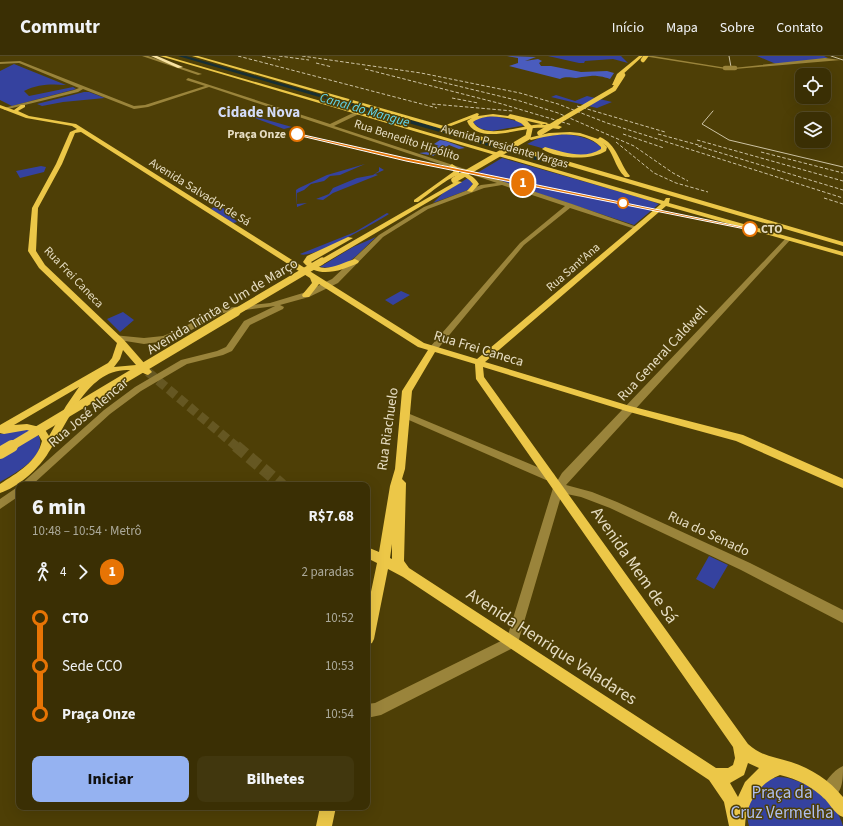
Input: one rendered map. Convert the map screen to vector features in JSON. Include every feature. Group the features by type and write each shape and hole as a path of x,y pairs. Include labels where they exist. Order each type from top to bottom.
{"highway":[{"path":"153,56 180,67"}],"main road":[{"path":"161,56 180,67"},
{"name":"Avenida Presidente Vargas","path":"161,56 188,60 315,98 368,110 651,198 668,198 723,210 843,244"},
{"name":"Avenida Presidente Vargas","path":"207,56 843,238"},
{"name":"Avenida Presidente Vargas","path":"171,57 281,92 376,119 481,144 558,160 788,239 843,254"},
{"path":"188,60 196,57"},
{"name":"Avenida Presidente Vargas","path":"196,57 336,96 407,125 481,144 596,180 668,198 843,248"},
{"path":"538,133 614,89 623,75 644,57"},
{"path":"455,179 530,138 614,84 619,75 644,57"},
{"path":"240,75 248,72"},
{"path":"263,83 281,92"},
{"path":"336,96 368,103"},
{"path":"303,98 315,98"},
{"path":"14,112 22,106"},
{"path":"0,109 6,109 28,117"},
{"path":"0,109 14,116 28,117"},
{"path":"357,113 368,110"},
{"path":"449,125 477,114 497,113 547,124"},
{"path":"527,127 532,123 518,118 496,115 483,116 470,122 474,128 488,132 500,132 527,127 557,126 598,138 612,147 619,168 627,176"},
{"name":"Avenida Salvador de Sá","path":"28,117 72,124 328,286"},
{"path":"518,118 531,127 530,138"},
{"path":"376,119 407,125"},
{"path":"59,122 68,126 72,135 74,131 82,130"},
{"path":"499,140 578,156 592,156 604,150 602,144 594,140 568,134 552,133 530,138"},
{"name":"Rua Frei Caneca","path":"43,454 81,392 89,384 105,373 124,367 133,366 146,371 119,340 42,266 31,248 35,208 59,164 72,135"},
{"path":"549,166 558,160"},
{"path":"452,166 457,170 455,179"},
{"path":"455,179 461,174 472,179 476,184 470,191"},
{"name":"Avenida Trinta e Um de Março","path":"0,453 321,257 353,243 444,191 455,179"},
{"name":"Avenida Trinta e Um de Março","path":"0,447 455,179"},
{"path":"596,180 651,198"},
{"path":"661,186 668,198"},
{"path":"426,208 444,191"},
{"name":"Rua Sant'Ana","path":"479,362 637,228 668,198"},
{"path":"723,210 740,218"},
{"path":"353,243 387,231"},
{"path":"282,256 302,258 321,257"},
{"path":"321,257 310,258 307,262 311,266 318,268 336,270 355,261"},
{"path":"306,295 316,286 313,276"},
{"name":"Rua Frei Caneca","path":"328,286 421,345 629,409 739,438 772,451 843,484"},
{"path":"0,430 110,365 116,359 119,340"},
{"name":"Rua Riachuelo","path":"370,623 383,560 395,486 400,469 407,391 433,349"},
{"name":"Avenida Mem de Sá","path":"479,362 479,377 747,754 756,761 782,768"},
{"path":"0,430 23,426 35,428 41,431 46,441 43,454 28,470 0,489"},
{"path":"400,469 401,485 397,552 398,563 406,573"},
{"name":"Avenida Henrique Valadares","path":"370,554 406,573 714,775"},
{"path":"714,775 729,776 739,770 742,758 740,744"},
{"path":"737,826 745,796 754,781 769,771 782,768 807,777 828,793 843,809"},
{"path":"714,775 727,790 731,798 737,826"},
{"path":"324,826 327,810"}],"street":[{"path":"0,62 8,56"},
{"path":"0,67 19,56"},
{"path":"144,56 180,67"},
{"path":"644,57 725,68 828,57 842,60"},
{"path":"0,62 19,62 134,108 146,106 209,86"},
{"name":"Rua Benedito Hipólito","path":"180,67 200,74 188,79 637,228"},
{"path":"76,91 83,87"},
{"path":"6,109 76,91 90,90"},
{"path":"330,126 357,113"},
{"path":"339,129 341,122"},
{"path":"119,340 144,341 165,338 181,332 221,311 263,306 294,300 328,286 336,281 387,231 426,208 489,185 517,189"},
{"path":"433,349 522,244 570,205"},
{"name":"Rua General Caldwell","path":"512,642 554,483 569,472 788,239"},
{"name":"Rua José Alencar","path":"28,482 107,412 138,389 184,362 220,353 232,346 247,323 294,300"},
{"name":"Rua do Senado","path":"405,415 554,483 588,494 669,530 799,593 843,617"},
{"path":"0,505 16,492"},
{"path":"370,711 376,710 512,642"},
{"path":"828,793 835,782 843,774"}],"green space":[{"path":"548,56 621,56 628,63 613,59 585,61 584,63 579,63"},
{"path":"757,56 824,56 828,58 776,64"},
{"path":"14,64 66,85 34,87 24,91 29,96 73,87 76,89 12,106 0,100 0,71"},
{"path":"89,92 105,98 63,102 42,106 37,104"},
{"path":"556,95 575,101 587,96 612,102 597,108 551,97"},
{"path":"239,112 292,127 284,129"},
{"path":"494,116 517,121 526,125 492,131 481,129 473,123 479,118"},
{"path":"563,134 584,138 594,142 602,148 593,154 574,155 554,152 527,144 541,137"},
{"path":"502,158 659,204 634,225 477,173"},
{"path":"365,164 340,175 330,176 324,181 311,184 304,190 297,193 297,204 307,203 297,207 296,190 299,188 327,175"},
{"path":"41,166 46,167 44,172 20,178 16,171"},
{"path":"379,167 384,170 375,174 378,175 333,193 323,200 316,199 329,194 333,188 357,178 373,175 379,171"},
{"path":"468,178 473,184 468,190 433,203 443,193"},
{"path":"217,205 220,205 237,222 233,223 211,209"},
{"path":"387,213 389,214 330,246 307,254 300,254 355,232"},
{"path":"376,237 352,260 330,268 320,267 353,247"},
{"path":"401,291 410,295 393,305 385,300"},
{"path":"123,312 134,320 120,332 107,319"},
{"path":"24,429 32,431 39,436 40,444 38,451 28,464 0,482 0,434"},
{"path":"709,556 728,565 714,589 696,579"},
{"name":"Praça da Cruz Vermelha","path":"778,777 798,781 818,792 834,808 840,817 843,826 749,826 747,807 751,797 759,788 772,779"}],"shaded area":[{"path":"507,56 536,57 525,61 538,59 542,61 539,63 541,66 551,66 581,72 607,71 614,73 610,79 600,76 593,76 576,78 567,77 560,79 509,66 518,63 518,58"},
{"path":"440,140 465,148 459,149 449,145 433,156 419,153 428,152 433,147 439,146 434,144"}],"water":[{"name":"Canal do Mangue","path":"178,56 186,56 550,160 546,163"}],"tunnel":[{"path":"148,372 237,447"},
{"path":"236,446 278,482"}],"tram line":[{"path":"729,56 731,67"},
{"path":"831,56 843,60"},
{"path":"713,111 702,124 729,140 843,167"}],"railway":[{"path":"238,56 437,108"},
{"path":"262,56 280,60"},
{"path":"279,56 309,60"},
{"path":"302,56 421,73 520,93 558,104 607,123 843,198"},
{"path":"316,63 332,67"},
{"path":"365,69 502,104 572,125"},
{"path":"433,80 520,101 558,113 634,146 673,173 688,181"},
{"path":"452,98 478,103"},
{"path":"432,104 513,111"},
{"path":"577,106 665,132"},
{"path":"623,134 664,148"},
{"path":"658,134 702,146"},
{"path":"697,140 843,181"},
{"path":"616,142 654,173 676,183 708,192"},
{"path":"698,146 843,190"},
{"path":"761,152 843,173"},
{"path":"824,198 843,204"}],"metro line":[{"name":"1","path":"297,134 317,140 406,159 750,229"}],"place":[{"name":"Praça Onze","path":"297,134"},
{"name":"CTO","path":"750,229"}],"district":[{"name":"Cidade Nova","path":"259,112"}]}
